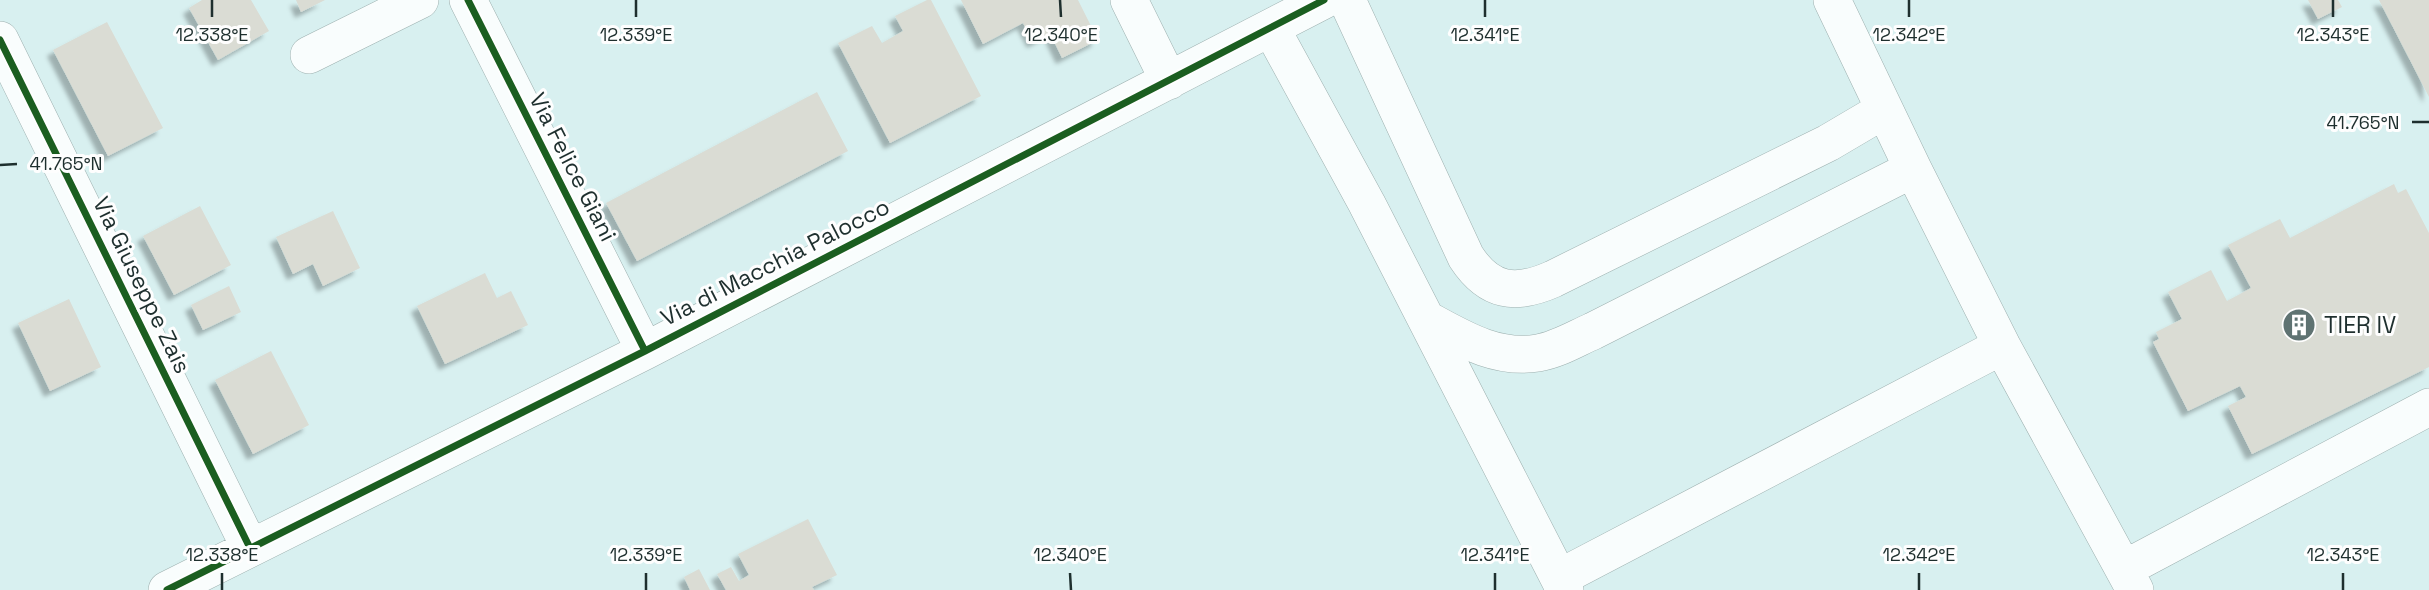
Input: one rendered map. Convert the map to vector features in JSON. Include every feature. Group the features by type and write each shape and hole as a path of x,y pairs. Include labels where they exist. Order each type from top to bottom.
{"street":[{"path":"309,55 420,0"},
{"name":"Via Felice Giani","path":"468,0 645,351"},
{"path":"1129,0 1169,81"},
{"name":"Via di Macchia Palocco","path":"167,590 645,351 1324,0"},
{"path":"1347,0 1466,257 1484,279 1500,287 1523,289 1553,279 1828,143 1884,110"},
{"path":"1832,0 2002,346 2130,580 2429,407"},
{"path":"1271,28 1367,204 1562,584 2002,346"},
{"name":"Via Giuseppe Zais","path":"0,40 250,548"},
{"path":"1426,319 1466,341 1495,351 1539,353 1592,331 1913,169"}],"building":[{"path":"202,0 251,0 269,31 218,60 189,8"},
{"path":"296,0 325,0 301,12"},
{"path":"931,0 981,96 890,143 838,43 872,26 882,43 903,31 895,16"},
{"path":"961,0 1078,0 1098,40 1062,58 1050,33 1033,42 1023,23 983,44"},
{"path":"2308,0 2338,0 2342,7 2318,19"},
{"path":"2379,0 2429,0 2429,97"},
{"path":"107,22 163,128 108,156 53,50"},
{"path":"817,92 848,151 637,261 606,203"},
{"name":"TIER IV","path":"2394,184 2398,193 2406,189 2429,233 2429,367 2252,454 2228,406 2246,397 2240,386 2188,411 2153,342 2159,339 2156,332 2182,319 2168,292 2211,270 2227,301 2251,288 2228,245 2280,219 2290,238"},
{"path":"200,206 231,265 174,295 143,236"},
{"path":"333,211 360,268 323,286 313,264 293,274 276,237"},
{"path":"485,273 497,298 511,291 528,325 445,364 417,306"},
{"path":"229,286 241,312 203,330 191,305"},
{"path":"69,299 101,367 50,391 18,323"},
{"path":"271,351 309,425 253,454 215,380"},
{"path":"808,519 837,575 812,587 814,590 726,590 717,574 731,567 739,581 749,575 738,554"},
{"path":"699,569 710,590 690,590 684,577"}],"cycle path":[{"path":"468,0 645,351"},
{"path":"167,590 645,351 1324,0"},
{"path":"0,40 250,548"}],"place":[{"name":"TIER IV","path":"2299,325"}]}
